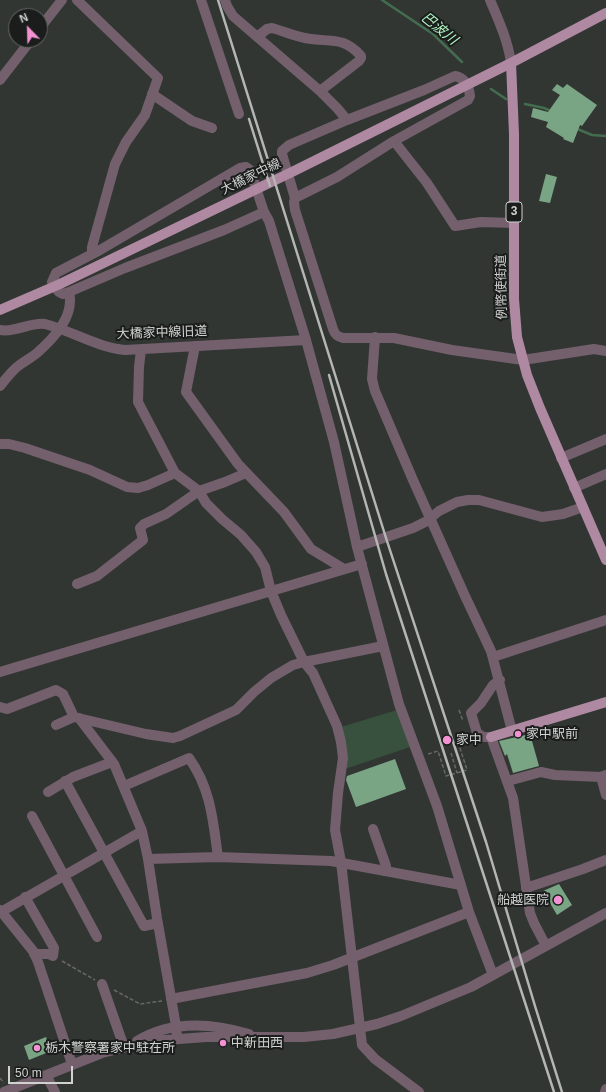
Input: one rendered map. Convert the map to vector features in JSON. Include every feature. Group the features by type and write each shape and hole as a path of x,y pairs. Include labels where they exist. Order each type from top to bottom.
{"main road":[{"name":"大橋家中線","path":"0,310 54,286 296,170 511,63 606,13"},
{"name":"例幣使街道","path":"511,63 514,134 515,318 517,337 523,360 540,408 606,560"},
{"path":"491,737 605,705"}],"street":[{"path":"48,18 62,0"},
{"path":"77,0 158,78 145,115 126,142 115,164 92,247 92,254"},
{"path":"201,0 239,114"},
{"path":"225,0 233,16 320,91 347,120"},
{"name":"例幣使街道","path":"490,0 503,31 509,50 511,63"},
{"path":"257,37 267,29 272,28 306,38 345,43 361,56 359,61 320,91"},
{"path":"0,80 25,48"},
{"path":"295,198 337,177 394,142 468,100 470,96 467,85 464,80 458,77 451,77 424,90 347,120 289,145 282,151 295,198 295,210 336,336 343,338 394,338 452,350 523,360 594,350 606,350"},
{"path":"152,94 192,121 212,128"},
{"path":"394,142 427,183 455,226 481,222 514,223"},
{"path":"264,212 224,230 125,268 63,294 59,292 52,282 56,273 140,228 240,168 246,167 250,170 264,212 270,221 306,340 334,442 357,546 399,704 437,806 469,912 493,975"},
{"path":"0,386 14,370 36,353 59,329 70,308 71,300 69,292"},
{"name":"大橋家中線旧道","path":"0,330 11,330 39,323 98,344 114,348 141,350 306,340"},
{"path":"375,337 372,379 373,384 431,519 493,657 512,730"},
{"path":"196,346 186,392 238,464 284,512 311,549 344,569"},
{"path":"141,350 138,402 175,473 199,491 206,503 241,535 256,552 265,567 271,591 281,615 304,662 313,673 337,726 343,758 338,792 335,830 341,862 359,1029 362,1044 375,1059 419,1092"},
{"path":"561,458 606,439"},
{"path":"0,444 9,444 25,448 90,470 127,487 138,488 148,486 175,473"},
{"path":"77,584 97,576 143,540 140,528 144,524 166,514 199,491 246,473"},
{"path":"574,488 606,474"},
{"path":"357,546 413,528 431,519 439,511 457,502 468,500 479,500 542,518 562,514 583,507"},
{"path":"0,672 362,564"},
{"path":"493,657 606,620"},
{"path":"56,725 76,717 146,734 173,738 236,710 271,678 293,665 383,646"},
{"path":"500,680 493,686 481,703 471,713 477,733 483,737 491,737 514,798 530,913 546,946"},
{"path":"0,707 7,709 56,690 64,694 76,717 112,762 124,786 142,832 148,860 177,1038"},
{"path":"124,786 189,758 198,771 207,794 213,821 218,857"},
{"path":"48,792 83,772 112,762"},
{"path":"508,781 541,772 555,775 604,776 606,795"},
{"path":"65,782 144,926 158,923"},
{"path":"32,816 63,876 98,937"},
{"path":"373,829 386,863 384,871"},
{"path":"72,1064 38,962 34,954 1,911 142,832"},
{"path":"148,860 218,857 341,862 461,885"},
{"path":"526,888 606,860"},
{"path":"25,897 54,948 53,956 49,954 34,954"},
{"path":"171,999 307,973 351,958 469,912"},
{"path":"4,1092 72,1064 127,1046 177,1038 304,1037 333,1034 359,1029 395,1018 471,987 606,913"},
{"path":"102,984 127,1046"},
{"path":"127,1046 150,1033 183,1025 233,1029 263,1038"},
{"path":"46,1075 55,1092"}],"path":[{"path":"427,754 438,751 446,776 466,770 458,742 465,740"},
{"path":"451,754 457,773"}],"green space":[{"path":"397,710 410,747 345,769 341,727"}],"building":[{"path":"557,84 563,88 567,84 597,105 582,126 580,125 573,143 563,139 564,138 546,127 548,122 531,117 533,108 548,112 560,95 552,90"},
{"path":"546,174 557,177 550,203 539,201"},
{"path":"530,734 539,766 513,773 507,754 505,756 499,741"},
{"path":"395,759 406,789 356,807 346,780 347,776"},
{"name":"船越医院","path":"559,884 572,905 557,915 543,891"},
{"name":"栃木警察署家中駐在所","path":"46,1037 51,1051 29,1060 24,1046"}],"waterway":[{"name":"巴波川","path":"382,0 433,34 462,62"},
{"name":"巴波川","path":"491,89 506,99"},
{"name":"巴波川","path":"525,104 551,111"},
{"name":"巴波川","path":"575,128 592,135 606,136"}],"railway":[{"path":"218,0 386,538 486,842 562,1092"},
{"path":"249,119 270,186"},
{"path":"329,375 386,574 554,1092"}],"place":[{"name":"家中駅前","path":"518,734"},
{"name":"家中","path":"447,740"},
{"name":"船越医院","path":"558,900"},
{"name":"中新田西","path":"223,1043"},
{"name":"栃木警察署家中駐在所","path":"37,1048"}]}
